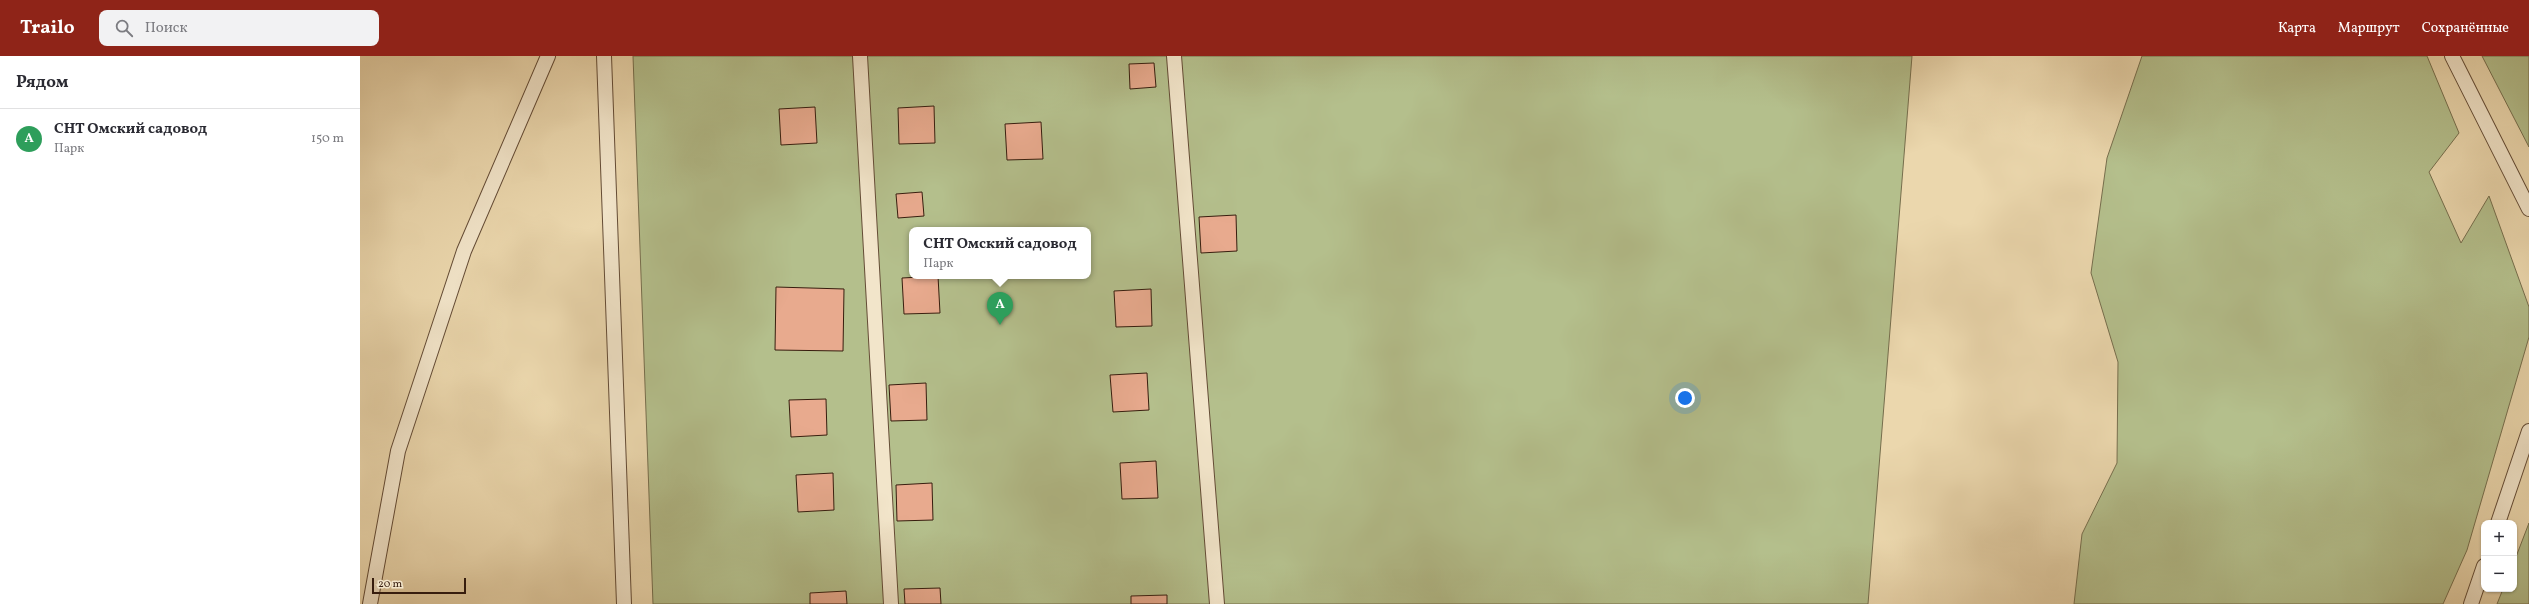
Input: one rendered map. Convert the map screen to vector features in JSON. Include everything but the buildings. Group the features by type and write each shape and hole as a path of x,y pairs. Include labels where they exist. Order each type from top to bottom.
{"lane":[{"path":"370,604 398,451 464,251 548,56"},
{"path":"604,56 624,604"},
{"path":"860,56 891,604"},
{"path":"1174,56 1217,604"},
{"path":"2452,56 2529,209"},
{"path":"2499,520 2529,431"},
{"path":"2471,604 2481,575"}],"green space":[{"path":"633,56 1912,56 1868,604 653,604"},
{"path":"2142,56 2427,56 2459,133 2429,172 2461,243 2489,196 2529,307 2529,337 2467,550 2443,604 2074,604 2082,534 2117,463 2118,362 2091,273 2107,158"},
{"path":"2482,56 2529,56 2529,147"},
{"path":"2529,523 2529,604 2497,604 2502,592 2517,592 2517,554"}],"place":[{"name":"СНТ Омский садовод","path":"1000,325"}]}
